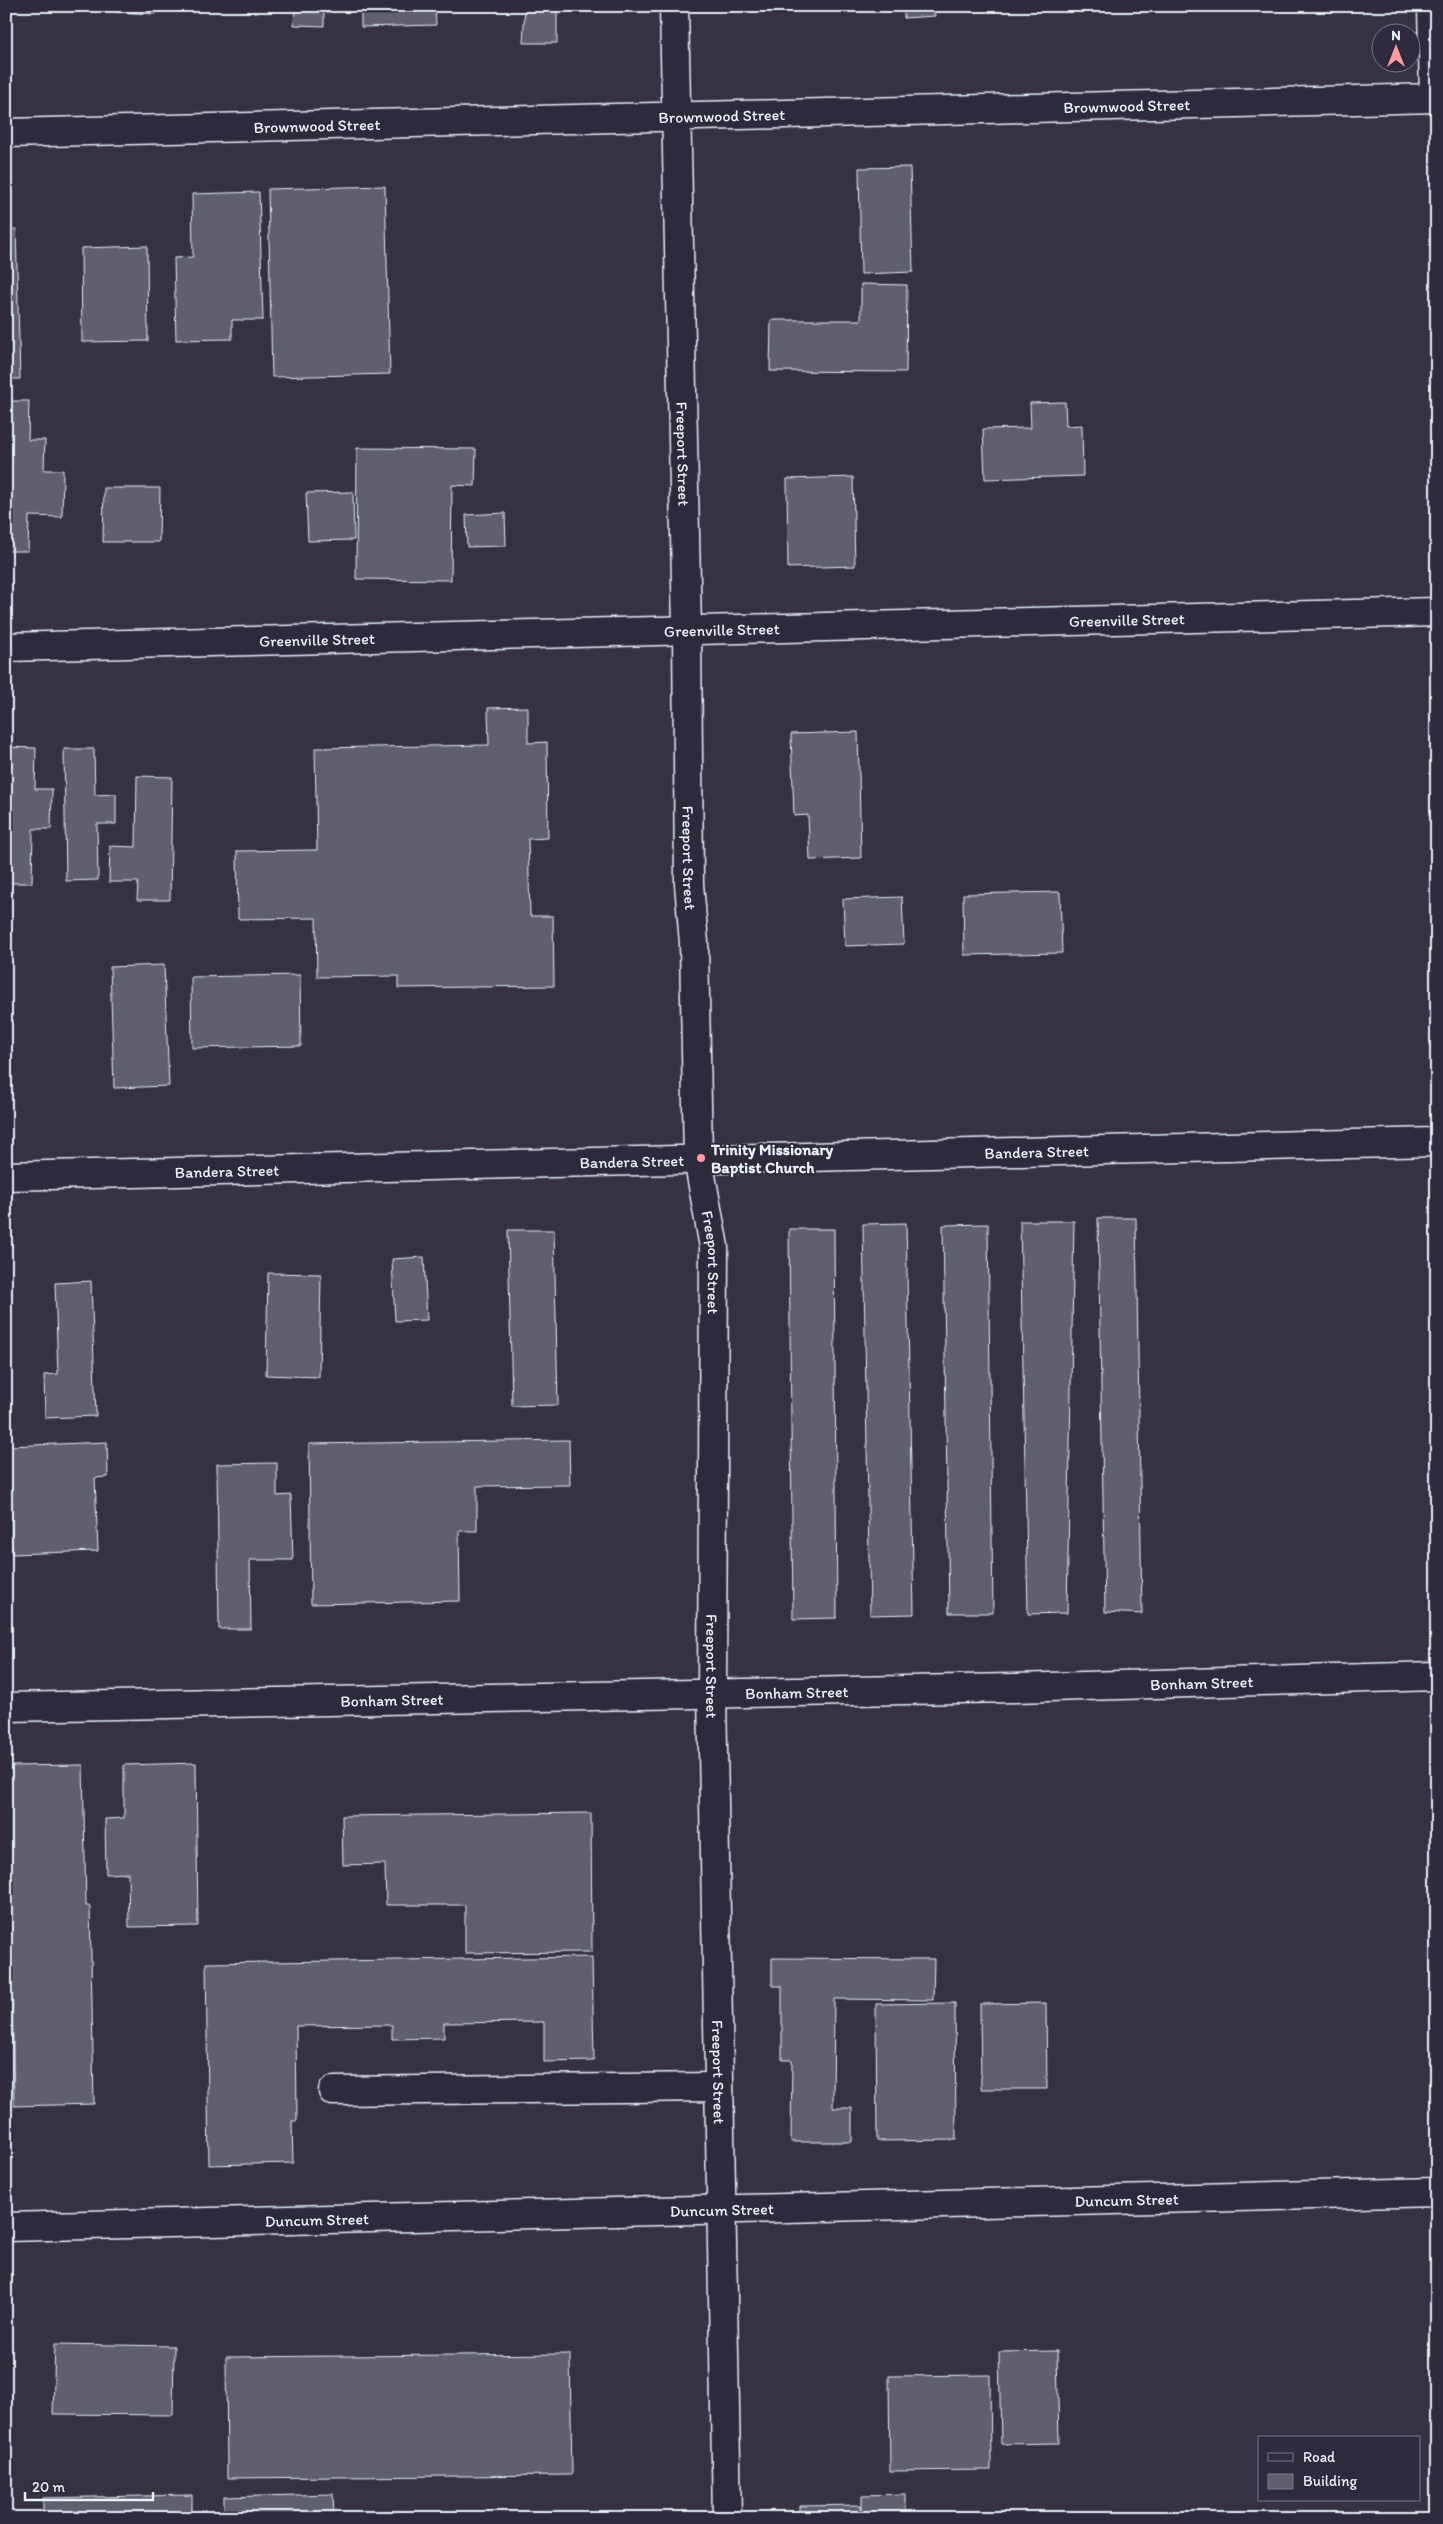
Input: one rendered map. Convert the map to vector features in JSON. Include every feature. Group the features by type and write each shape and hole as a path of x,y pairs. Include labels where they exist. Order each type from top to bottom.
{"street":[{"name":"Freeport Street","path":"674,6 687,631 689,884 694,943 698,1159 714,1246 712,1693 727,2518"},
{"path":"1432,6 1435,98"},
{"name":"Brownwood Street","path":"6,133 1435,98"},
{"name":"Greenville Street","path":"6,647 1437,612"},
{"name":"Bandera Street","path":"6,1176 1437,1142"},
{"name":"Bonham Street","path":"6,1707 1093,1684 1156,1685 1437,1676"},
{"path":"333,2091 718,2087"},
{"name":"Duncum Street","path":"6,2227 1437,2192"}],"building":[{"path":"6,6 10,6 11,51 6,51"},
{"path":"115,6 155,6 155,14 114,12"},
{"path":"295,6 324,6 324,26 294,25"},
{"path":"361,6 435,6 436,25 361,27"},
{"path":"525,6 557,6 557,43 523,43"},
{"path":"904,6 934,6 935,16 904,18"},
{"path":"910,167 913,272 861,274 859,168"},
{"path":"385,186 390,374 272,377 268,189"},
{"path":"259,192 263,320 232,320 232,339 176,340 174,258 193,257 192,194"},
{"path":"16,229 20,379 6,379 6,230"},
{"path":"147,246 148,341 82,342 81,248"},
{"path":"861,284 907,285 906,372 770,371 771,320 861,320"},
{"path":"6,401 29,401 28,440 45,440 44,470 63,470 62,517 29,516 28,551 6,551"},
{"path":"1065,402 1066,426 1082,425 1083,476 985,479 983,429 1031,428 1030,403"},
{"path":"357,448 476,449 475,486 452,485 451,580 356,579"},
{"path":"853,477 855,566 788,568 787,479"},
{"path":"104,488 160,488 159,542 103,542"},
{"path":"353,492 354,540 308,541 306,493"},
{"path":"505,513 506,546 467,547 466,515"},
{"path":"528,707 528,743 547,742 548,838 528,839 530,916 553,916 554,986 398,988 398,976 317,977 316,918 238,919 237,851 317,850 315,748 489,745 488,708"},
{"path":"858,732 861,858 810,860 808,815 794,816 791,734"},
{"path":"6,747 36,748 35,789 52,789 51,829 33,829 32,883 6,883"},
{"path":"64,749 94,749 95,795 116,794 116,824 97,824 98,880 66,881"},
{"path":"137,776 172,777 170,900 137,900 138,882 109,882 110,846 136,847"},
{"path":"1060,892 1062,953 964,955 963,894"},
{"path":"902,897 904,944 845,946 843,899"},
{"path":"164,965 169,1086 114,1088 110,967"},
{"path":"300,975 301,1046 192,1048 191,977"},
{"path":"1098,1218 1136,1218 1142,1614 1105,1612"},
{"path":"1020,1221 1074,1221 1067,1613 1028,1614"},
{"path":"906,1223 914,1614 870,1615 863,1224"},
{"path":"988,1224 993,1613 949,1613 943,1225"},
{"path":"789,1229 834,1229 837,1618 793,1619"},
{"path":"508,1230 554,1230 558,1405 512,1406"},
{"path":"424,1257 427,1320 395,1321 392,1259"},
{"path":"268,1273 321,1274 319,1377 266,1375"},
{"path":"91,1281 96,1416 45,1418 44,1375 58,1374 55,1283"},
{"path":"569,1440 570,1485 477,1486 477,1531 459,1531 460,1601 311,1604 309,1444"},
{"path":"107,1442 108,1477 95,1478 98,1551 12,1554 8,1446"},
{"path":"277,1463 277,1496 291,1495 293,1560 250,1560 251,1629 219,1629 217,1464"},
{"path":"196,1763 198,1926 129,1927 128,1873 106,1874 105,1819 124,1818 124,1765"},
{"path":"83,1765 86,1906 90,1906 94,2104 14,2106 8,1766"},
{"path":"591,1813 592,1952 465,1953 465,1905 386,1905 385,1864 343,1865 342,1816"},
{"path":"592,1957 594,2061 544,2062 544,2022 444,2023 444,2038 392,2039 392,2025 296,2026 297,2121 292,2121 293,2163 209,2165 206,1963"},
{"path":"772,1958 934,1959 933,2000 834,1999 833,2108 852,2108 852,2142 791,2142 792,2060 782,2060 782,1986 772,1986"},
{"path":"6,1982 10,1982 7,2116 6,2116"},
{"path":"955,2003 956,2140 877,2141 876,2004"},
{"path":"1046,2003 1047,2089 981,2089 980,2004"},
{"path":"55,2344 174,2346 173,2415 53,2414"},
{"path":"1057,2351 1059,2443 1001,2444 999,2352"},
{"path":"570,2354 572,2475 227,2478 226,2357"},
{"path":"990,2375 991,2470 890,2471 889,2376"},
{"path":"333,2494 334,2518 224,2518 224,2497"},
{"path":"906,2494 906,2518 862,2518 862,2495"},
{"path":"192,2495 192,2518 43,2518 43,2498"},
{"path":"861,2505 862,2518 800,2518 800,2506"}],"place":[{"name":"Trinity Missionary Baptist Church","path":"701,1158"}]}
